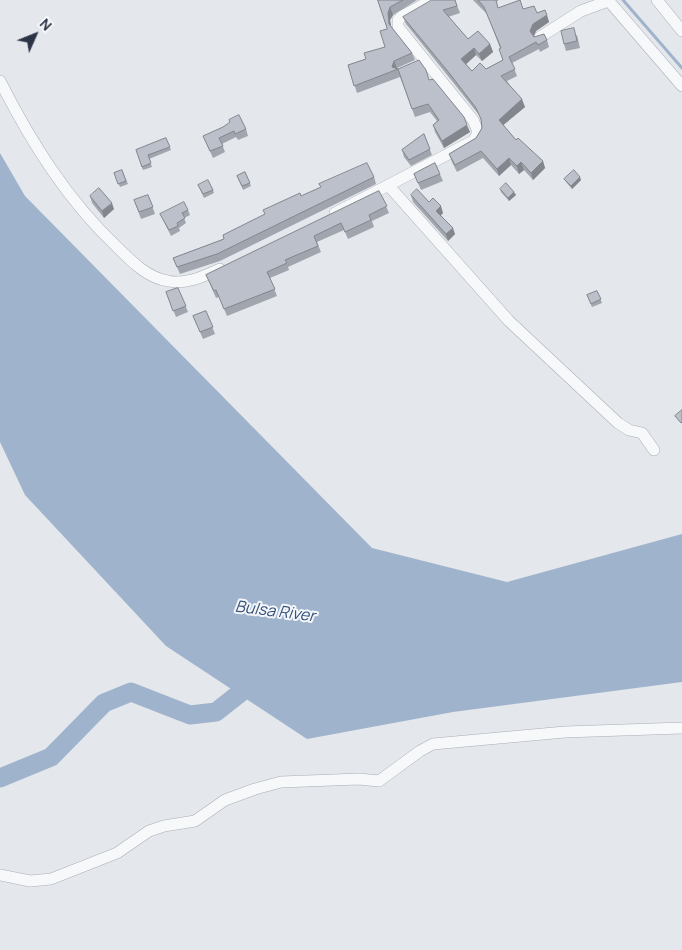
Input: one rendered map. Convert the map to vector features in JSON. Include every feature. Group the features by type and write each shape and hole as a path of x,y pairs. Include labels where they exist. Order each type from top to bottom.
{"street":[{"path":"323,219 473,141 477,136 478,129 472,120 398,27 398,20 402,16 432,0"},
{"path":"540,37 581,11 608,0 682,86"},
{"path":"657,0 682,31"},
{"path":"0,81 34,144 70,195 103,234 136,264 158,278 179,282 206,276 230,265"},
{"path":"388,185 509,321 618,423 629,430 642,433 654,450"},
{"path":"0,875 30,881 51,879 117,853 150,831 164,826 195,821 225,800 281,782 359,779 379,781 420,750 433,744 565,732 682,728"}],"water":[{"name":"Bulsa River","path":"0,153 25,196 372,548 507,582 682,534 682,682 453,712 307,739 166,646 25,495 0,442"}],"building":[{"path":"378,0 403,0 390,7 388,13 389,24 412,53 394,61 392,67 398,69 354,86 348,65 366,59 364,53 385,47 380,31 387,29"},
{"path":"432,0 455,0 457,6 443,10 468,39 478,31 490,44 479,54 474,48 461,59 472,71 480,63 486,69 503,60 499,49 501,48 484,7 478,0 496,0 498,8 520,0 523,9 534,6 537,13 545,10 547,15 533,24 530,31 534,37 544,34 547,40 538,45 536,42 509,57 515,69 501,76 522,99 499,120 516,140 518,138 543,161 531,173 521,162 517,166 509,158 497,169 481,151 455,165 449,154 476,138 482,128 481,119 476,108 450,74 403,17"},
{"path":"574,28 577,41 564,44 561,31"},
{"path":"419,60 426,70 429,80 433,79 464,117 467,125 442,141 433,125 439,120 428,104 412,109 398,69"},
{"path":"239,115 246,129 235,134 234,131 219,138 223,146 210,151 203,136 223,127 230,122 229,120"},
{"path":"424,134 430,149 409,160 402,150"},
{"path":"166,138 170,147 148,155 151,163 142,167 136,150"},
{"path":"367,163 374,177 217,254 177,267 173,258 224,239 223,235 265,214 263,210 300,193 301,196 321,187 319,184"},
{"path":"435,163 440,174 418,183 414,174"},
{"path":"122,170 126,181 118,184 114,173"},
{"path":"574,170 580,177 571,186 564,179"},
{"path":"245,172 250,183 242,186 237,176"},
{"path":"208,180 213,190 203,194 198,185"},
{"path":"506,183 514,192 508,198 500,189"},
{"path":"99,188 112,203 102,211 90,196"},
{"path":"417,189 429,202 433,198 441,206 436,211 453,228 446,234 411,195"},
{"path":"379,191 387,206 369,215 371,220 345,232 341,223 314,236 318,246 285,260 287,263 267,272 275,289 224,309 216,290 214,291 206,275"},
{"path":"148,195 153,207 139,212 134,200"},
{"path":"184,202 188,210 182,213 185,218 177,223 178,226 169,230 160,214"},
{"path":"178,288 186,306 173,311 166,292"},
{"path":"597,291 601,299 591,304 587,295"},
{"path":"206,311 213,327 200,332 193,316"},
{"path":"682,410 682,422 681,423 675,416"}],"waterway":[{"path":"623,0 682,68"},
{"path":"0,778 51,757 104,703 131,692 190,715 216,712 259,678"}]}
